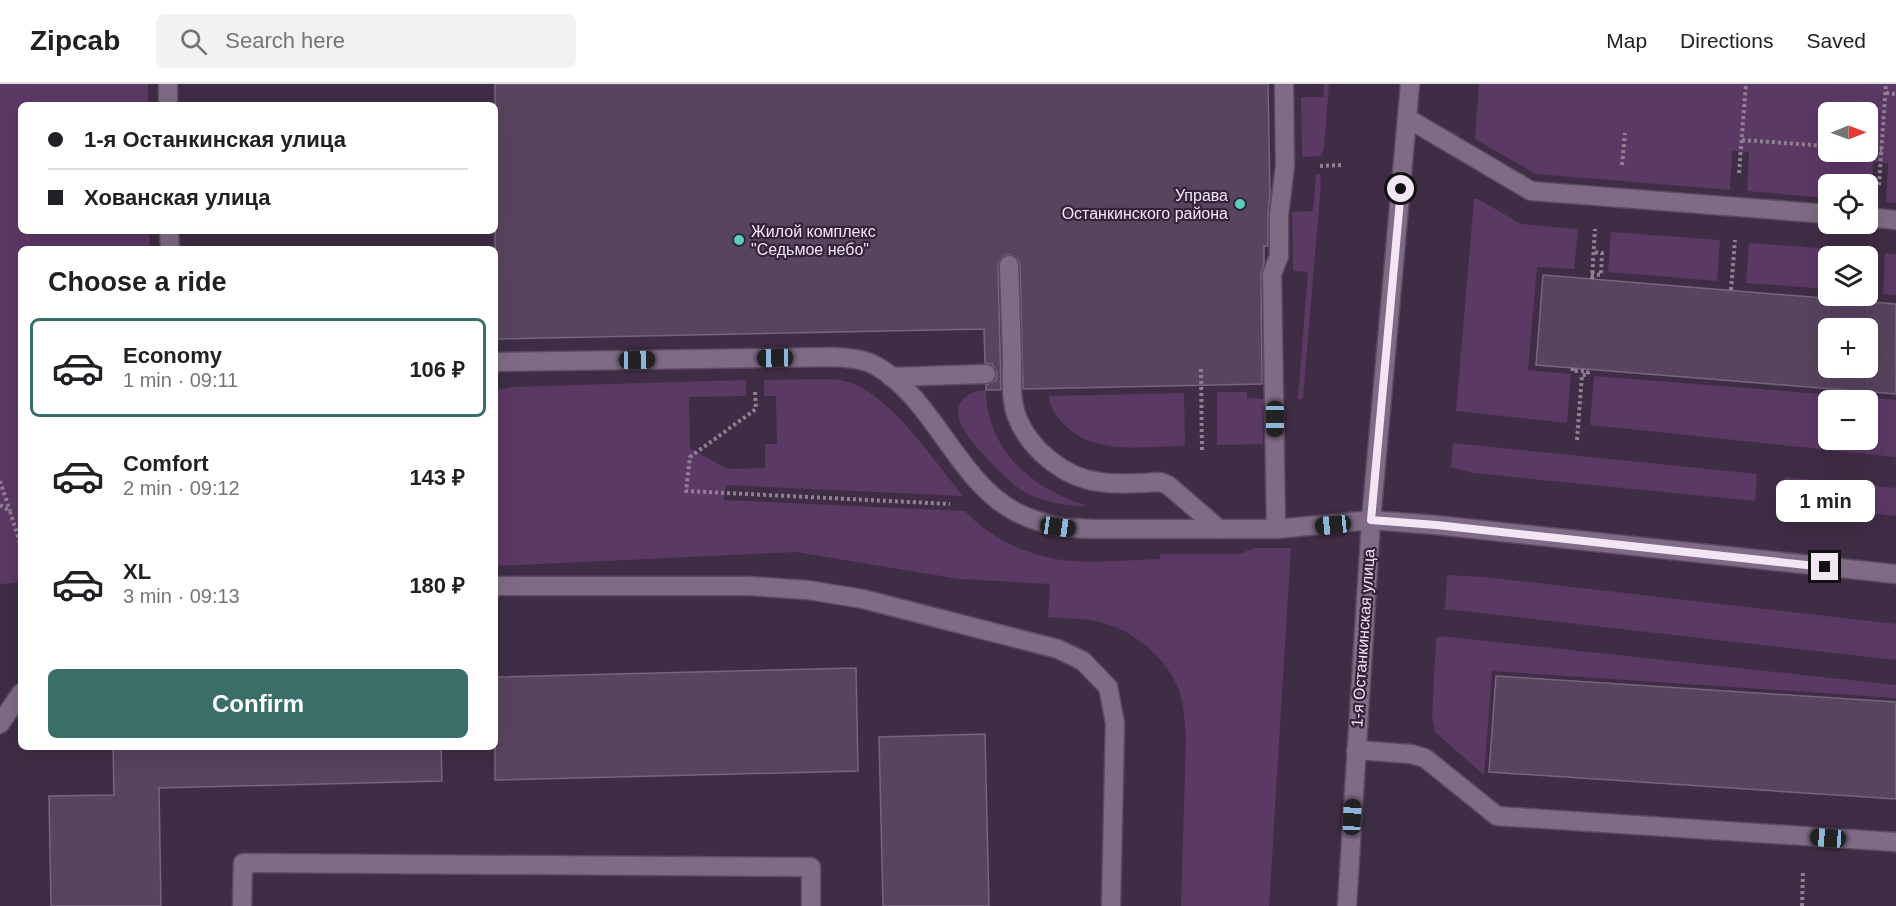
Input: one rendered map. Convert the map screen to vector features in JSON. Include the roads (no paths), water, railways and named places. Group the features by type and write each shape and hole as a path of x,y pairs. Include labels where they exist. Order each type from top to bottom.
{"street":[{"path":"168,84 168,102"},
{"path":"1276,529 1272,274 1279,256 1279,215 1285,166 1284,84"},
{"name":"1-я Останкинская улица","path":"1347,906 1371,520 1410,84"},
{"path":"1407,118 1530,191 1818,213"},
{"path":"1878,219 1896,220"},
{"path":"1009,265 1012,392 1017,416 1029,439 1042,454 1078,476 1100,482 1160,482 1168,485 1219,529"},
{"path":"498,362 856,358 878,366 913,398 984,488 1003,504 1023,515 1058,527 1072,529 1276,529 1371,520 1459,527 1896,574"},
{"path":"891,377 986,374"},
{"path":"498,586 749,586 808,590 885,605 1058,649 1083,660 1108,687 1115,723 1111,906"},
{"path":"0,724 18,697"},
{"path":"1356,750 1411,754 1425,758 1497,816 1896,842"},
{"path":"242,906 243,863 254,863 811,867 811,906"}],"place":[{"name":"Управа Останкинского района","path":"1240,204"},
{"name":"Жилой комплекс \"Седьмое небо\"","path":"739,240"}]}
